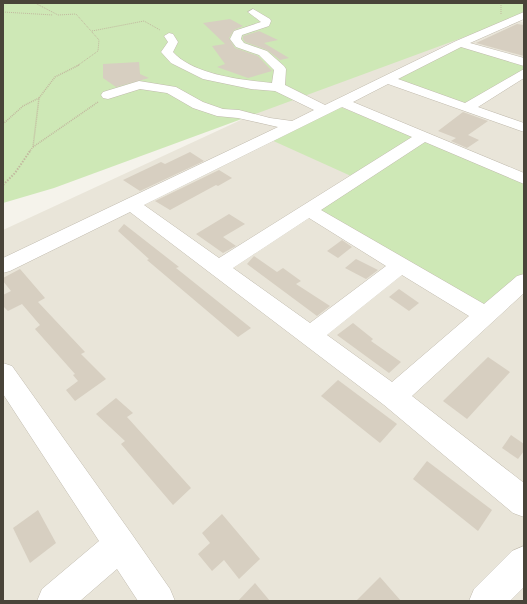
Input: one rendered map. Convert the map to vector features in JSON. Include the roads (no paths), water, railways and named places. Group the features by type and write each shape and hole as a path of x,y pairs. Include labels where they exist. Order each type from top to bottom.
{"street":[{"path":"253,12 266,21 265,24 238,33 235,39 240,45 263,53 280,69 278,87"},
{"path":"3,266 342,102 460,43 524,15"},
{"path":"498,26 517,31"},
{"path":"169,36 173,42 168,52 175,61 207,76 252,86 278,87 324,110"},
{"path":"460,43 524,62"},
{"path":"466,108 524,73"},
{"path":"386,79 524,128"},
{"path":"108,95 139,85 171,90 198,105 222,113 239,114 269,122 292,125"},
{"path":"342,102 524,179"},
{"path":"218,268 423,137"},
{"path":"131,204 393,397 524,502"},
{"path":"308,210 485,315"},
{"path":"310,336 401,265"},
{"path":"393,397 524,281"},
{"path":"3,373 158,601"},
{"path":"54,601 120,544"},
{"path":"486,601 524,563"}]}
